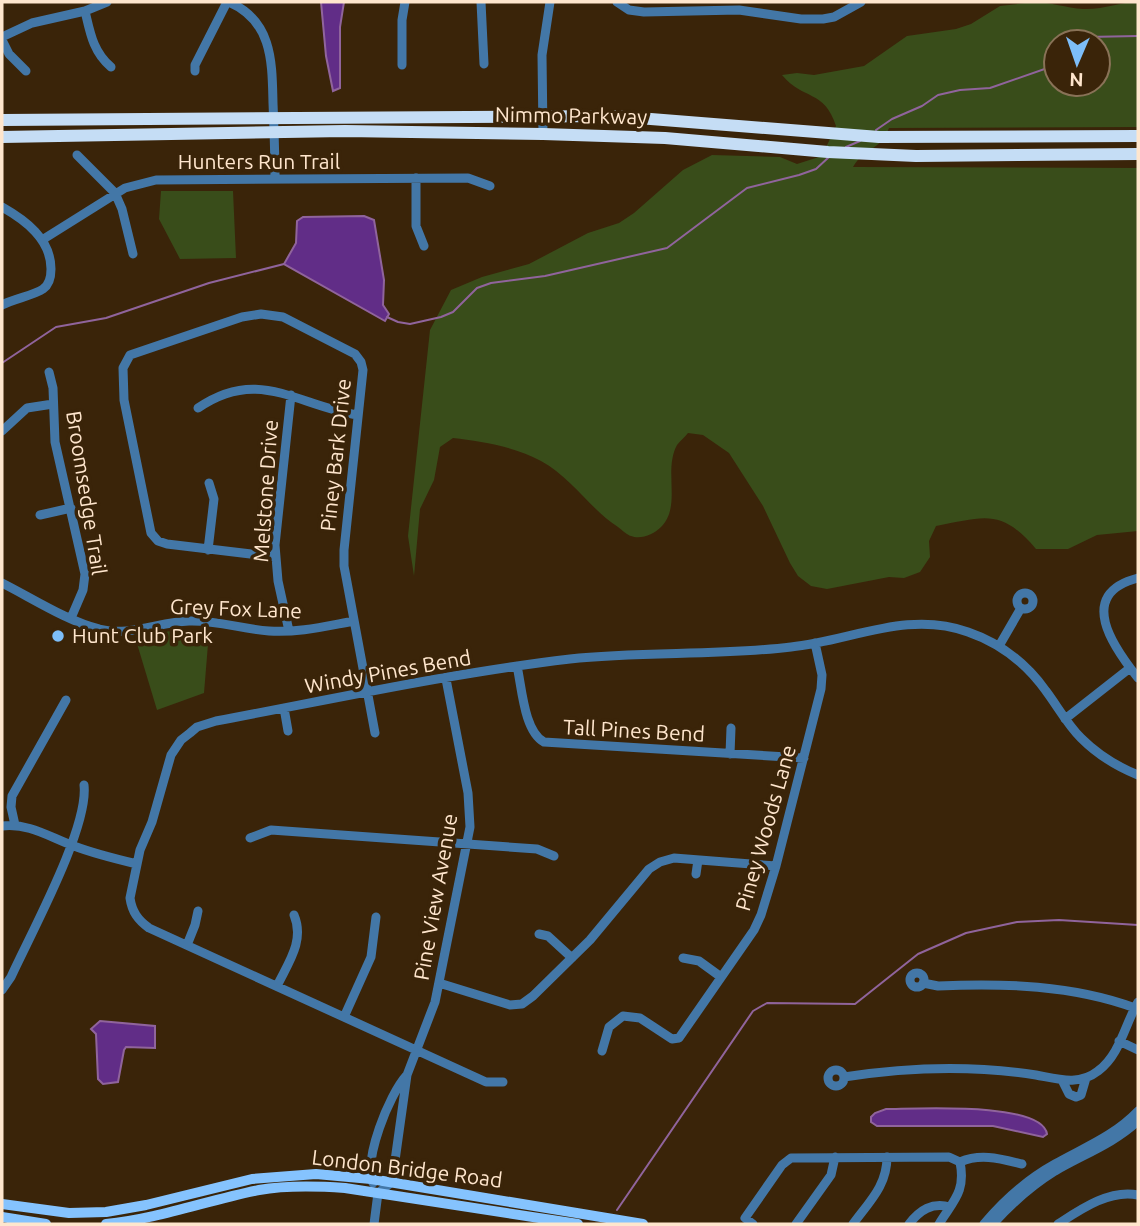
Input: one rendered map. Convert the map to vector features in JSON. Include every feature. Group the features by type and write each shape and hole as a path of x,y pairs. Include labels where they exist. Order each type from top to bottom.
{"highway":[{"name":"Nimmo Parkway","path":"2,120 613,116 846,136 1138,136"},
{"name":"Nimmo Parkway","path":"2,136 274,132 543,134 664,138 828,152 916,156 1138,154"}],"main road":[{"name":"London Bridge Road","path":"2,1204 43,1211 86,1213 126,1209 269,1176 316,1174 392,1182 643,1224"},
{"name":"London Bridge Road","path":"106,1224 137,1220 219,1199 282,1187 323,1186 578,1224"},
{"path":"2,1217 46,1224"}],"street":[{"path":"26,71 9,54 2,38 32,23 85,11 107,2"},
{"path":"195,71 200,55 228,2 243,9 257,22 268,43 273,73 275,179"},
{"path":"401,65 405,2"},
{"path":"481,2 484,64"},
{"path":"543,134 542,55 550,2"},
{"path":"617,2 635,12 700,6 758,11 800,19 834,17 862,2"},
{"path":"85,11 94,46 111,67"},
{"path":"77,155 115,193 122,209 133,254"},
{"path":"416,178 416,226 424,246"},
{"name":"Hunters Run Trail","path":"42,240 115,193 136,184 156,180 468,178 490,186"},
{"path":"2,207 31,227 42,240 51,265 47,285 40,291 2,305"},
{"name":"Piney Bark Drive","path":"276,557 163,543 149,529 125,410 123,368 130,355 242,317 261,314 279,316 334,342 359,358 362,370 344,533 344,566 375,733"},
{"name":"Broomsedge Trail","path":"48,372 53,388 55,443 85,574 83,590 71,618"},
{"path":"198,408 223,395 245,389 271,390 322,408 358,415"},
{"name":"Melstone Drive","path":"289,631 278,581 276,557 290,395"},
{"path":"2,431 27,408 53,404"},
{"path":"208,550 214,499 209,483"},
{"path":"40,515 71,508"},
{"path":"1138,578 1114,585 1105,606 1109,638 1138,678"},
{"name":"Grey Fox Lane","path":"2,583 71,618 98,629 119,632 156,624 195,621 289,631 354,621"},
{"path":"999,646 1021,608"},
{"name":"Windy Pines Bend","path":"503,1082 486,1082 416,1051 149,928 134,913 130,898 137,864 168,763 181,740 197,727 206,724 517,666 572,659 781,648 918,623 965,631 999,646 1031,673 1065,719 1092,748 1138,775"},
{"name":"Piney Woods Lane","path":"602,1051 609,1027 622,1016 640,1018 675,1040 680,1038 754,930 766,902 776,866 822,683 815,643"},
{"name":"Tall Pines Bend","path":"517,666 529,724 535,736 544,742 804,758"},
{"path":"1065,719 1130,668"},
{"name":"Pine View Avenue","path":"392,1182 407,1075 431,1016 470,827 468,793 446,679"},
{"path":"15,825 11,807 12,796 66,700"},
{"path":"284,708 288,731"},
{"path":"730,754 732,728"},
{"path":"2,989 11,977 71,845 83,809 84,785"},
{"path":"2,826 33,828 71,845 137,864"},
{"path":"250,838 271,830 537,849 554,856"},
{"path":"439,983 516,1005 527,1001 572,958 607,922 654,866 674,858 776,866"},
{"path":"696,874 698,860"},
{"path":"187,945 198,911"},
{"path":"276,986 298,938 298,924 294,915"},
{"path":"344,1017 371,957 376,917"},
{"path":"539,934 548,936 572,958"},
{"path":"683,958 699,961 722,977"},
{"path":"844,1077 895,1070 953,1068 1006,1071 1073,1081 1086,1078 1103,1067 1136,1005 1034,987 938,986 923,983"},
{"path":"1119,1041 1138,1050"},
{"name":"Pine View Avenue","path":"371,1179 380,1124 395,1090 407,1075"},
{"path":"1062,1080 1069,1094 1076,1097 1081,1095 1086,1078"},
{"path":"984,1224 1032,1178 1108,1137 1138,1111"},
{"path":"993,1224 1034,1186 1057,1170 1115,1140 1138,1121"},
{"path":"796,1224 831,1175 835,1157"},
{"path":"853,1224 882,1184 887,1173 887,1157"},
{"path":"753,1224 745,1218 782,1165 791,1158 949,1157 960,1162 971,1157 991,1157 1022,1164"},
{"path":"939,1224 961,1190 960,1162"},
{"path":"371,1179 378,1193 374,1224"},
{"path":"378,1193 392,1182"},
{"path":"1058,1224 1111,1196 1124,1193 1138,1195"},
{"path":"909,1224 921,1212 935,1204 950,1207"}],"green space":[{"path":"1034,2 1090,9 1138,2 1138,127 889,128 881,141 853,167 1138,168 1138,531 1097,535 1068,549 1036,549 1024,536 1002,521 980,519 936,526 929,541 930,557 920,572 904,578 889,577 827,589 811,586 798,576 763,506 729,453 703,435 688,433 677,445 673,455 672,499 667,519 655,532 639,537 628,535 608,520 562,476 541,461 510,448 453,438 440,447 434,480 420,509 414,576 408,536 430,330 451,290 482,277 529,264 588,233 619,223 683,170 712,155 780,157 797,164 822,156 836,126 831,114 819,100 798,89 782,75 814,75 864,66 907,36 956,29 971,24 1000,6"},
{"path":"161,191 233,191 236,258 180,259 159,219"},
{"path":"183,629 209,632 204,693 157,710 135,637"}],"shaded area":[{"path":"321,2 344,2 340,27 340,88 333,91 326,56"},
{"path":"364,216 374,220 384,280 383,305 389,314 385,321 284,264 296,243 297,221 303,217"},
{"path":"100,1021 155,1026 155,1048 126,1047 124,1050 118,1082 103,1084 98,1079 96,1034 91,1029"},
{"path":"948,1108 1001,1112 1024,1116 1040,1123 1047,1134 1043,1137 993,1126 877,1126 871,1122 875,1113 886,1109"}],"waterway":[{"path":"1112,36 1138,36"},
{"path":"876,130 938,95 990,88 1042,70"},
{"path":"846,147 860,141"},
{"path":"387,317 410,324 441,317 453,312 477,288 491,283 545,276 667,248 747,188 816,169 829,157"},
{"path":"2,363 56,327 106,318 209,283 284,264"},
{"path":"617,1210 753,1011 767,1003 855,1004 918,954 966,933 1017,922 1059,920 1138,925"}],"place":[{"name":"Hunt Club Park","path":"58,636"}]}
